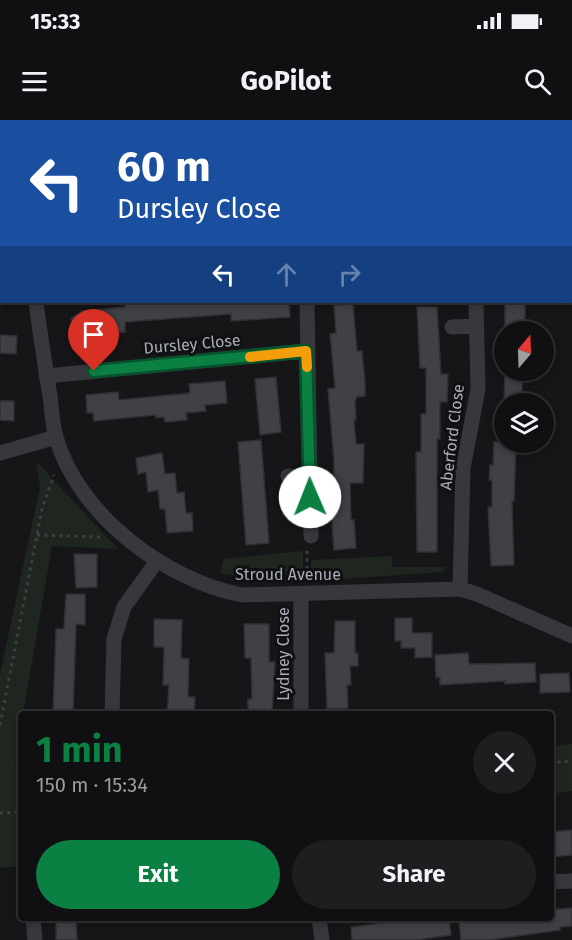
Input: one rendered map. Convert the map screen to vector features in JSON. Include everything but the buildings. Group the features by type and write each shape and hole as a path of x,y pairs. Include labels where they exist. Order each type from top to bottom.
{"street":[{"name":"Stroud Avenue","path":"36,303 56,437 76,483 107,522 157,561 224,591 242,595 460,589 477,594 572,636"},
{"path":"307,303 306,351 311,536"},
{"name":"Aberford Close","path":"460,589 463,468 478,389 476,304"},
{"path":"452,327 476,326"},
{"name":"Dursley Close","path":"46,376 306,351"},
{"path":"0,453 56,437"},
{"path":"288,476 310,477"},
{"path":"112,711 114,639 124,607 157,561"},
{"name":"Lydney Close","path":"301,711 304,594"},
{"path":"554,882 572,881"},
{"path":"33,921 35,940"},
{"path":"319,921 322,940"}],"path":[{"path":"0,725 42,509 63,453"},
{"path":"37,535 127,538"},
{"path":"304,594 306,536 311,536"},
{"path":"554,763 572,761"},
{"path":"0,813 18,812"}],"shaded area":[{"path":"36,461 118,549 52,546 24,711 18,711 15,764 18,764 18,866 0,868 0,674 40,487"},
{"path":"303,551 303,581 271,582 220,573 224,559"},
{"path":"392,556 392,567 447,567 442,572 311,581 311,560"},
{"path":"572,744 572,791 554,794 554,746"}],"slow traffic":[{"path":"250,357 306,351 307,367"}],"route":[{"path":"94,371 306,351 310,497"}]}
